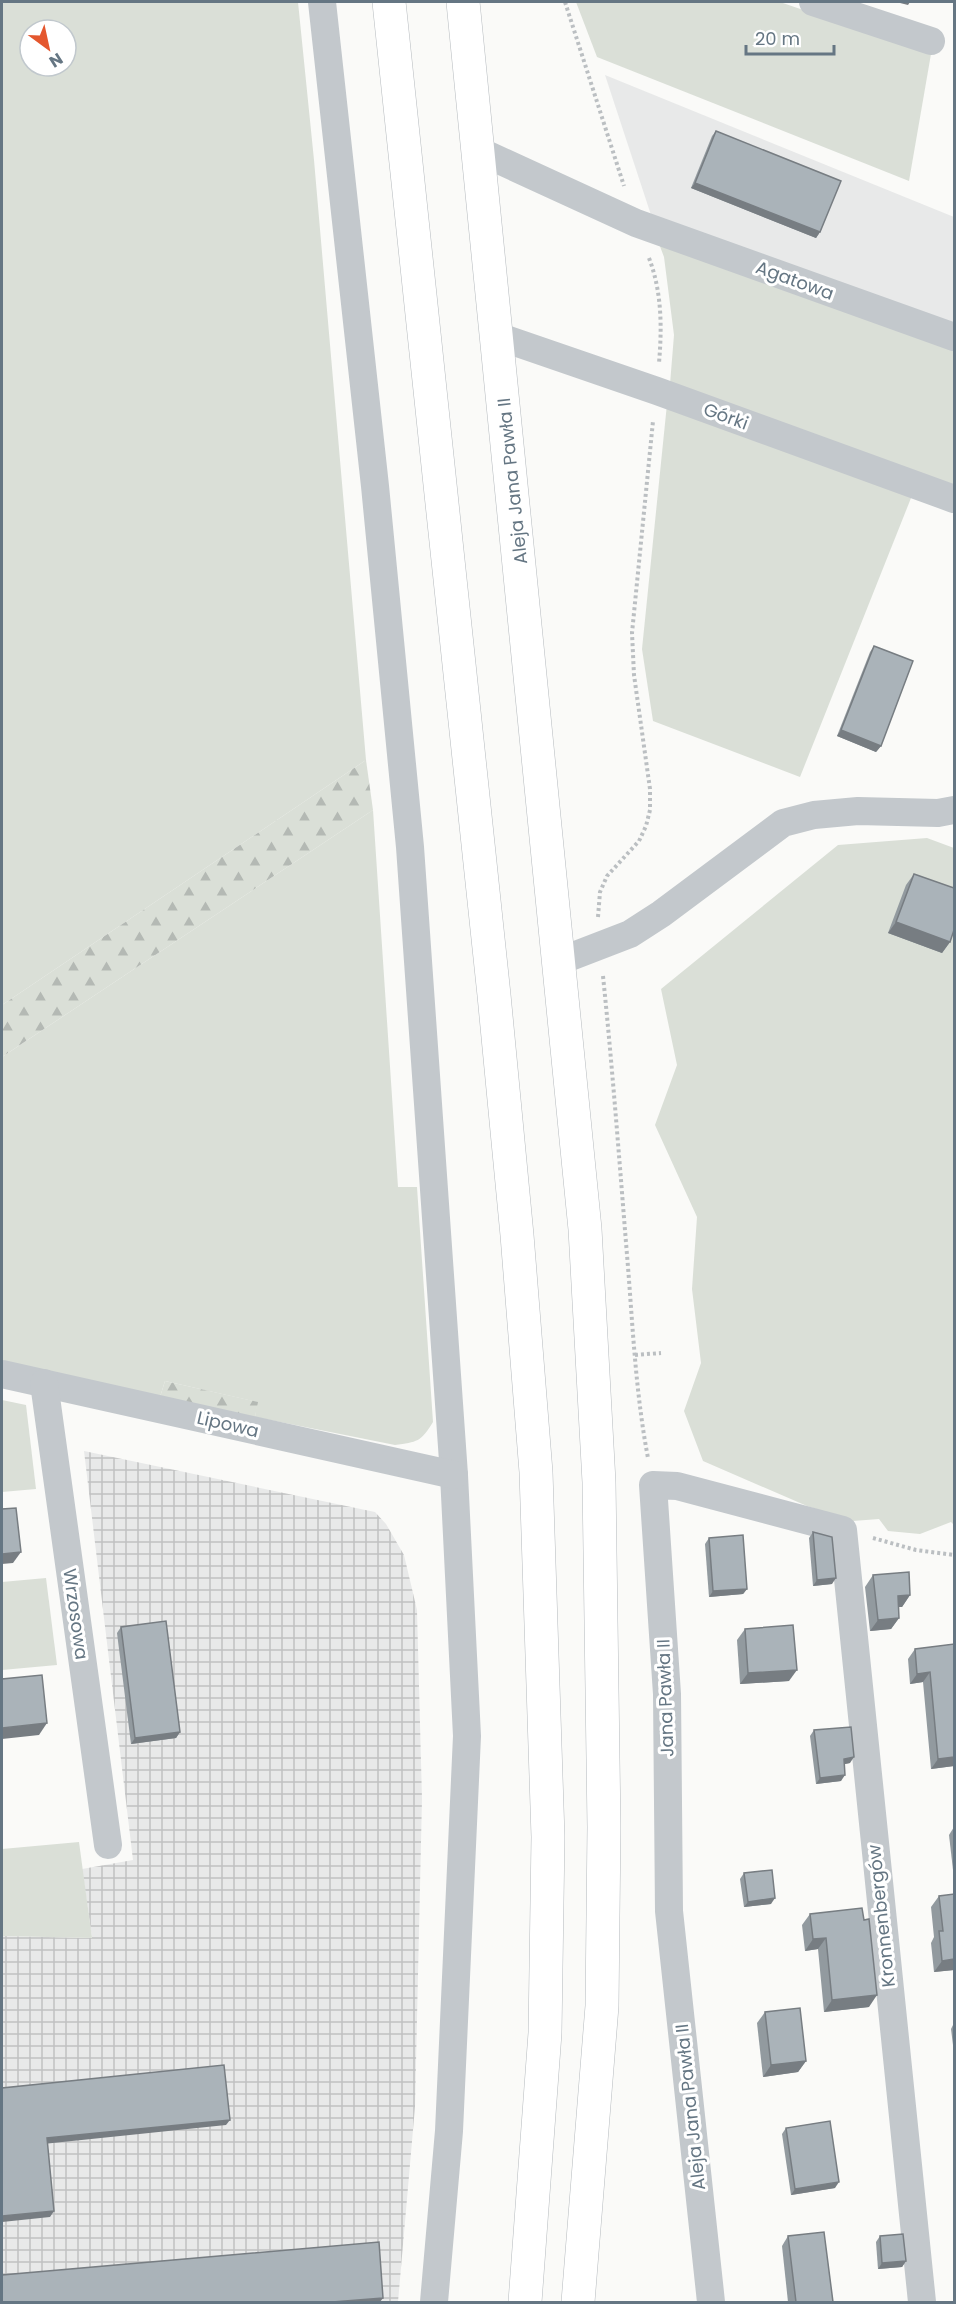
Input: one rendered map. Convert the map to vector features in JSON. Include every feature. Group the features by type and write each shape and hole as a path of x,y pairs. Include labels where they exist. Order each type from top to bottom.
{"main road":[{"path":"389,2 519,1257 536,1472 548,1837 545,2033 525,2302"},
{"name":"Aleja Jana Pawła II","path":"463,2 585,1229 599,1482 604,1803 602,2006 578,2302"}],"street":[{"path":"322,2 375,486 408,835 454,1475 467,1736 449,2131 434,2302"},
{"path":"813,2 931,41"},
{"name":"Agatowa","path":"477,150 636,223 954,337"},
{"name":"Górki","path":"497,336 657,391 954,499"},
{"path":"560,961 630,934 661,915 783,823 814,815 858,811 938,813 954,810"},
{"name":"Lipowa","path":"2,1374 454,1475"},
{"name":"Wrzosowa","path":"44,1383 108,1845"},
{"path":"653,1485 677,1486 843,1530"},
{"name":"Jana Pawła II","path":"653,1485 668,1694 669,1911"},
{"name":"Kronnenbergów","path":"843,1530 922,2302"},
{"name":"Aleja Jana Pawła II","path":"669,1911 711,2302"}],"path":[{"path":"565,2 652,266 659,295 661,320 657,391 632,633 634,675 650,789 650,810 639,841 607,876 600,892 598,916 635,1355 643,1429 653,1485"},
{"path":"635,1355 661,1353"},
{"path":"843,1530 916,1550 954,1555"}],"shaded area":[{"path":"605,75 954,217 954,329 652,218"},
{"path":"84,1451 375,1512 386,1524 404,1555 417,1610 422,1799 415,2107 398,2302 2,2302 2,1936 92,1938 82,1869 133,1860"}],"green space":[{"path":"2,2 298,2 314,160 366,760 2,1005"},
{"path":"576,2 780,2 931,54 909,181 597,57"},
{"path":"658,241 954,347 954,487 670,384 674,335 664,257"},
{"path":"667,404 913,493 800,777 653,721 642,649"},
{"path":"366,760 373,810 2,1057 2,1005"},
{"path":"373,810 398,1187 417,1187 433,1422 429,1429 418,1440 395,1445 255,1417 257,1402 165,1381 160,1397 2,1363 2,1057"},
{"path":"927,838 954,848 954,1525 951,1522 920,1534 888,1531 879,1519 853,1521 807,1506 703,1461 684,1411 701,1363 692,1289 697,1217 655,1125 677,1065 661,989 838,845"},
{"path":"165,1381 258,1402 255,1417 160,1397"},
{"path":"2,1400 26,1405 36,1489 2,1492"},
{"path":"46,1578 57,1665 2,1670 2,1582"},
{"path":"79,1842 92,1938 2,1936 2,1849"}],"building":[{"path":"716,131 841,181 820,232 695,183"},
{"path":"874,646 913,661 881,746 841,730"},
{"path":"914,874 954,888 954,930 950,942 896,922"},
{"path":"16,1508 21,1552 2,1554 2,1509"},
{"path":"813,1532 832,1537 836,1578 817,1580"},
{"path":"743,1535 747,1589 713,1591 709,1538"},
{"path":"909,1572 910,1595 898,1596 899,1618 878,1620 873,1575"},
{"path":"166,1621 180,1732 135,1738 121,1627"},
{"path":"793,1625 797,1670 748,1673 745,1629"},
{"path":"954,1644 954,1757 938,1759 930,1672 917,1674 915,1649"},
{"path":"42,1675 47,1723 2,1728 2,1679"},
{"path":"851,1727 854,1757 844,1759 845,1775 820,1778 814,1730"},
{"path":"772,1870 775,1898 748,1902 744,1873"},
{"path":"954,1894 954,1959 942,1961 939,1931 943,1931 939,1896"},
{"path":"862,1908 864,1920 869,1919 877,1995 832,2000 826,1938 813,1939 810,1914"},
{"path":"800,2008 806,2061 771,2065 765,2012"},
{"path":"224,2065 230,2120 47,2138 54,2211 2,2216 2,2088"},
{"path":"830,2121 839,2182 795,2189 786,2128"},
{"path":"824,2232 833,2302 796,2302 788,2236"},
{"path":"903,2234 906,2261 882,2263 880,2236"},
{"path":"379,2242 383,2298 332,2302 2,2302 2,2275"}]}
